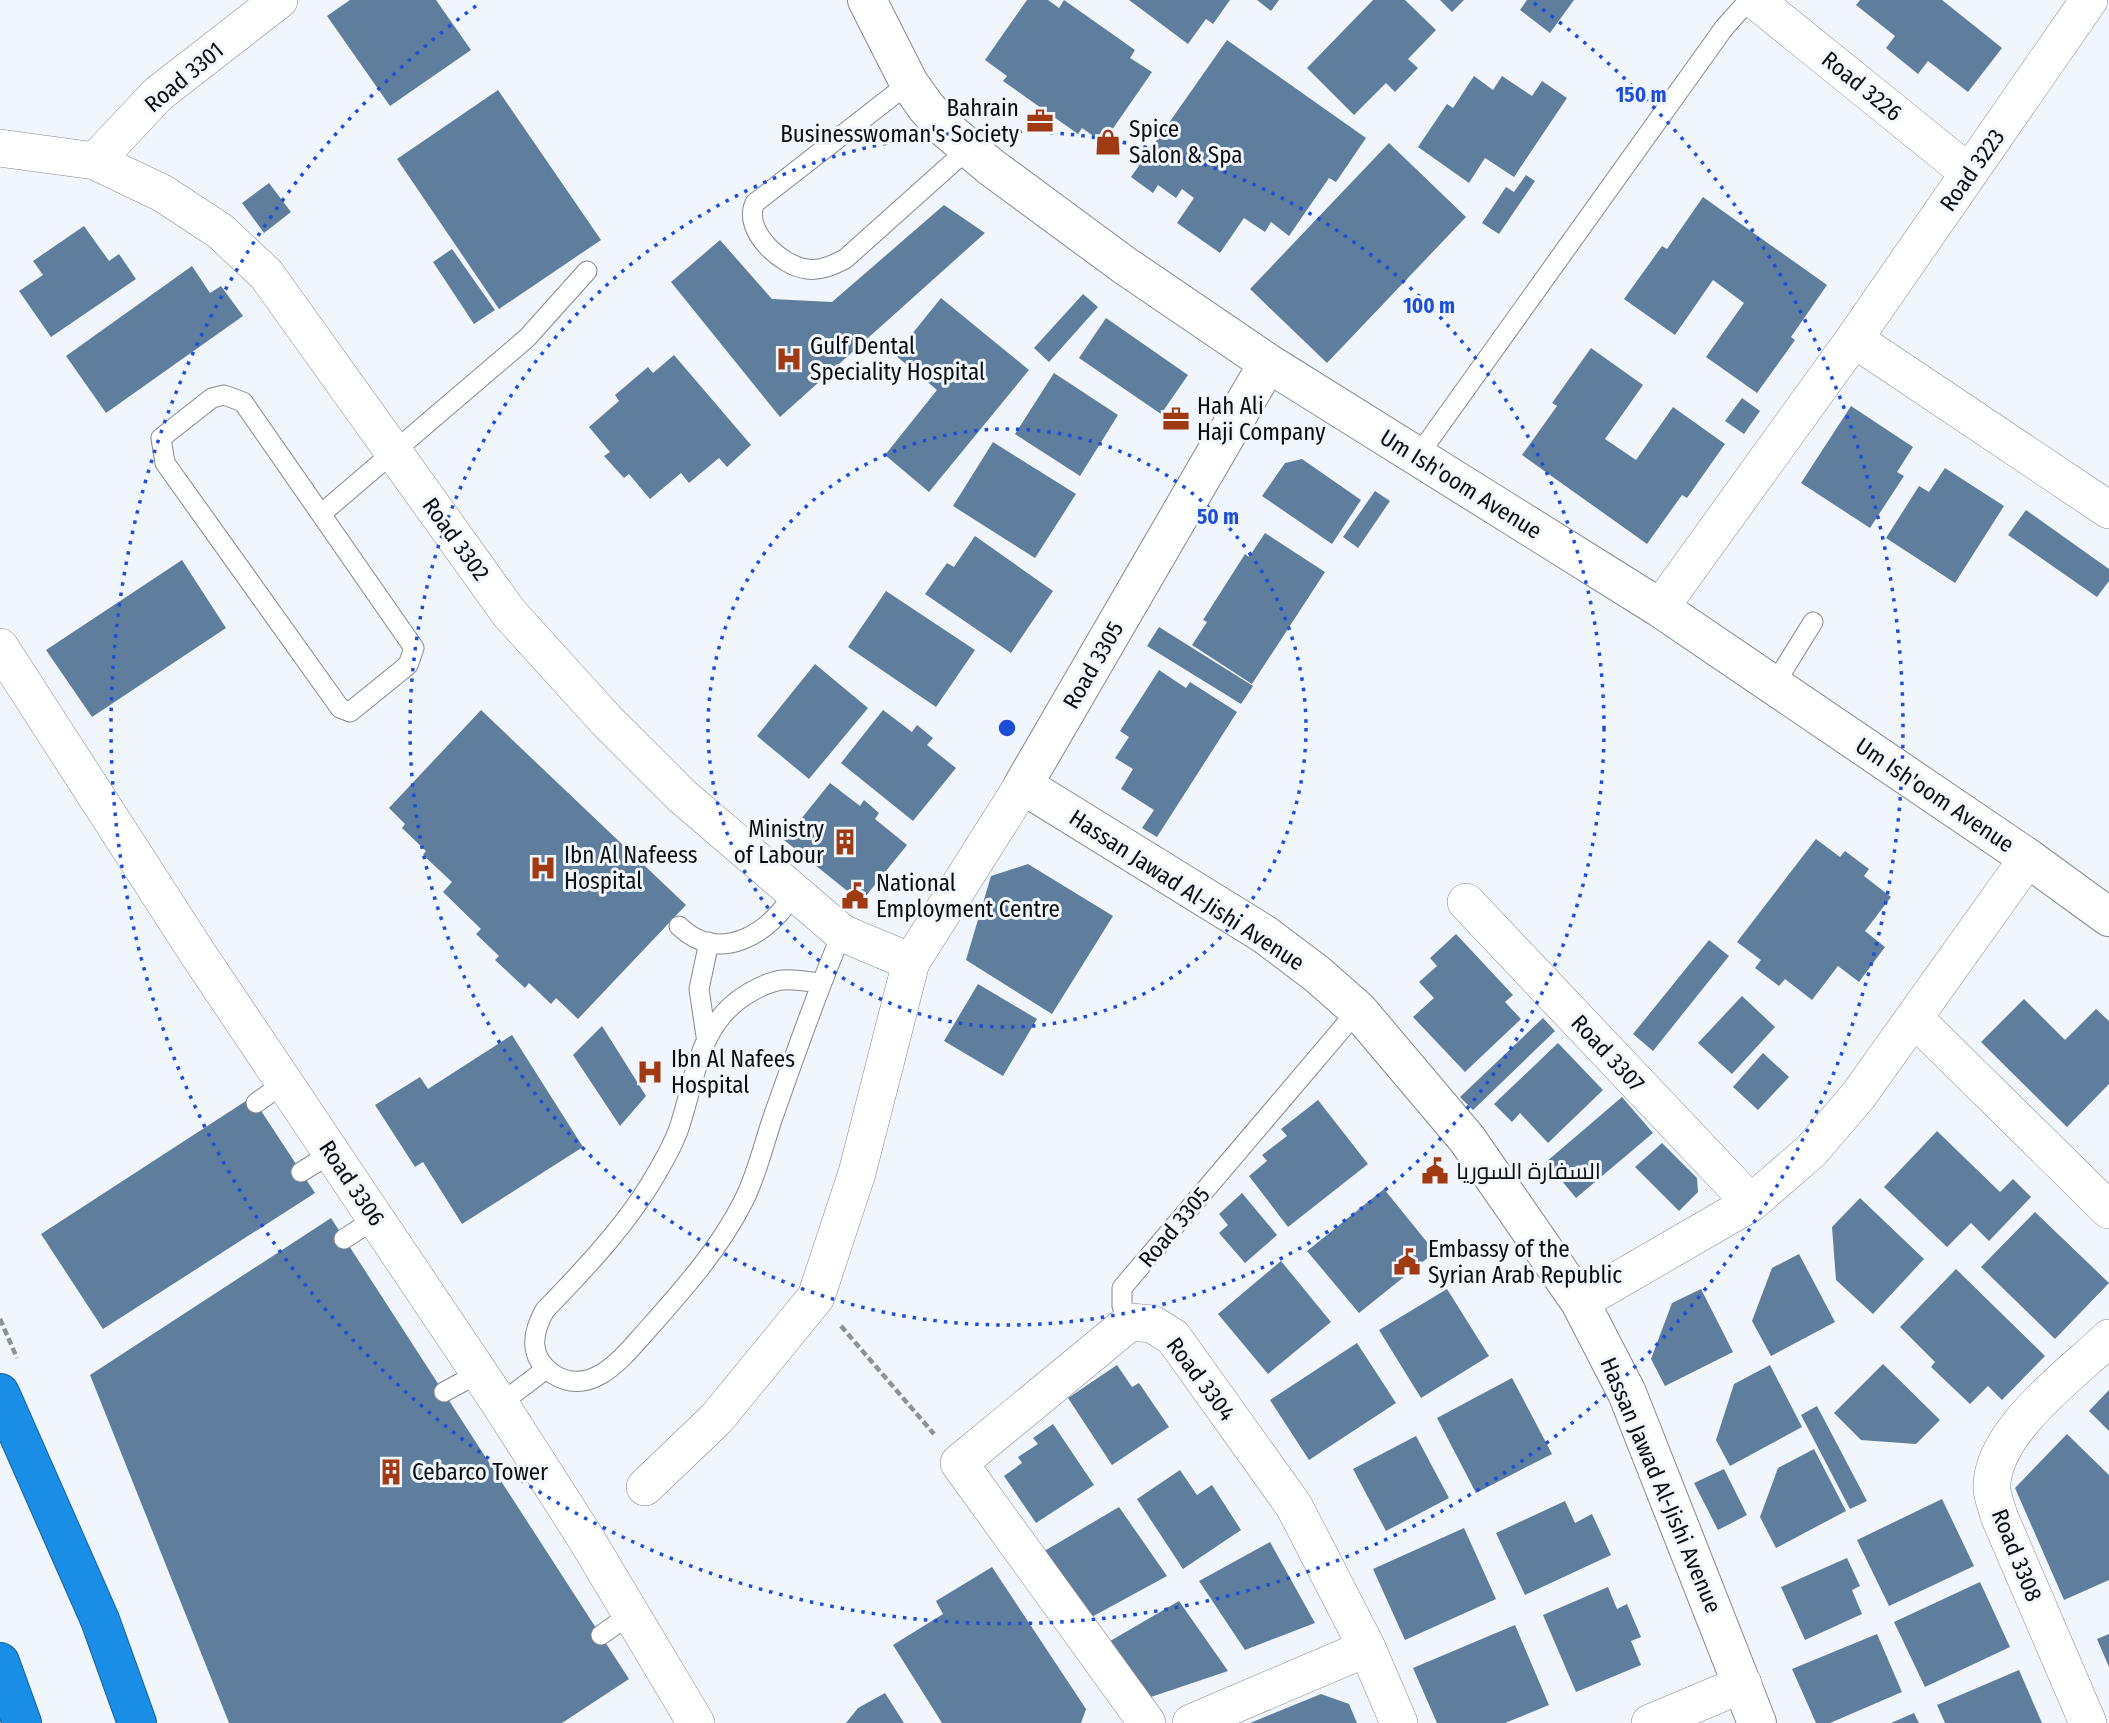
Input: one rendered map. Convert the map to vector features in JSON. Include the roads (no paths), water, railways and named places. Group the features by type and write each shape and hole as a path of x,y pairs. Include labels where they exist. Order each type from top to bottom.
{"highway":[{"path":"0,1393 100,1620 137,1723"},
{"path":"0,1662 22,1723"}],"street":[{"name":"Road 3301","path":"95,161 158,94 279,0"},
{"name":"Road 3226","path":"1755,0 1969,173"},
{"name":"Road 3223","path":"1660,608 1854,339 2089,0"},
{"name":"Um Ish'oom Avenue","path":"868,1 909,82 939,122 968,149 1124,265 1268,363 1660,608 2109,916"},
{"name":"Road 3302","path":"0,148 95,161 162,193 220,231 266,274 509,613 597,711 682,796 793,894 842,933 911,962"},
{"path":"1854,339 2109,510"},
{"name":"Road 3305","path":"911,962 1023,785 1268,363"},
{"name":"Road 3306","path":"0,647 270,1093 332,1153 376,1218 500,1404 696,1723"},
{"name":"Hassan Jawad Al-Jishi Avenue","path":"1023,785 1264,934 1359,1010 1467,1139 1580,1302 1627,1394 1757,1723"},
{"path":"1580,1302 1751,1203 1811,1151 1858,1096 2028,858"},
{"name":"Road 3307","path":"1466,902 1751,1203"},
{"path":"645,1487 717,1418 816,1297 857,1174 911,962"},
{"path":"1914,1018 2109,1210"},
{"path":"1130,1322 959,1463 1147,1723"},
{"name":"Road 3304","path":"1130,1322 1152,1324 1173,1337 1294,1506 1367,1648 1399,1723"},
{"name":"Road 3308","path":"2088,1723 1999,1516 1992,1491 1994,1470 2001,1450 2017,1426 2109,1338"},
{"path":"1191,1723 1367,1648"},
{"path":"1650,1723 1743,1684"}],"lane":[{"path":"1417,457 1724,27 1749,0"},
{"path":"909,82 755,203 751,217 757,233 796,266 818,269 830,266 845,259 968,149"},
{"path":"321,514 520,344 587,271"},
{"path":"234,397 243,401 321,514 414,648 408,665 350,712 340,708 164,463 161,438 212,398 234,397"},
{"path":"1773,685 1813,622"},
{"path":"679,926 687,934 709,942 730,943 751,937 769,926 793,894"},
{"path":"821,983 783,980 760,986 729,1007 706,1036 677,1133 658,1170 635,1206 545,1310 536,1328 533,1349 545,1369 561,1379 580,1382 597,1378 628,1352 703,1266 743,1202 758,1168 821,983 842,933"},
{"path":"706,1036 699,989 709,942"},
{"name":"Road 3305","path":"1130,1322 1122,1306 1122,1288 1359,1010"},
{"path":"301,1172 332,1153"},
{"path":"344,1239 376,1218"},
{"path":"500,1404 545,1369"},
{"path":"444,1392 478,1373"},
{"path":"601,1635 631,1615"}],"place":[{"name":"Bahrain Businesswoman's Society","path":"1040,121"},
{"name":"Spice Salon & Spa","path":"1108,142"},
{"name":"Gulf Dental Speciality Hospital","path":"789,359"},
{"name":"Hah Ali Haji Company","path":"1176,419"},
{"name":"Ministry of Labour","path":"845,842"},
{"name":"Ibn Al Nafeess Hospital","path":"543,868"},
{"name":"National Employment Centre","path":"855,896"},
{"name":"Ibn Al Nafees Hospital","path":"650,1072"},
{"name":"السفارة السوريا","path":"1435,1171"},
{"name":"Embassy of the Syrian Arab Republic","path":"1407,1262"},
{"name":"Cebarco Tower","path":"391,1472"}]}
